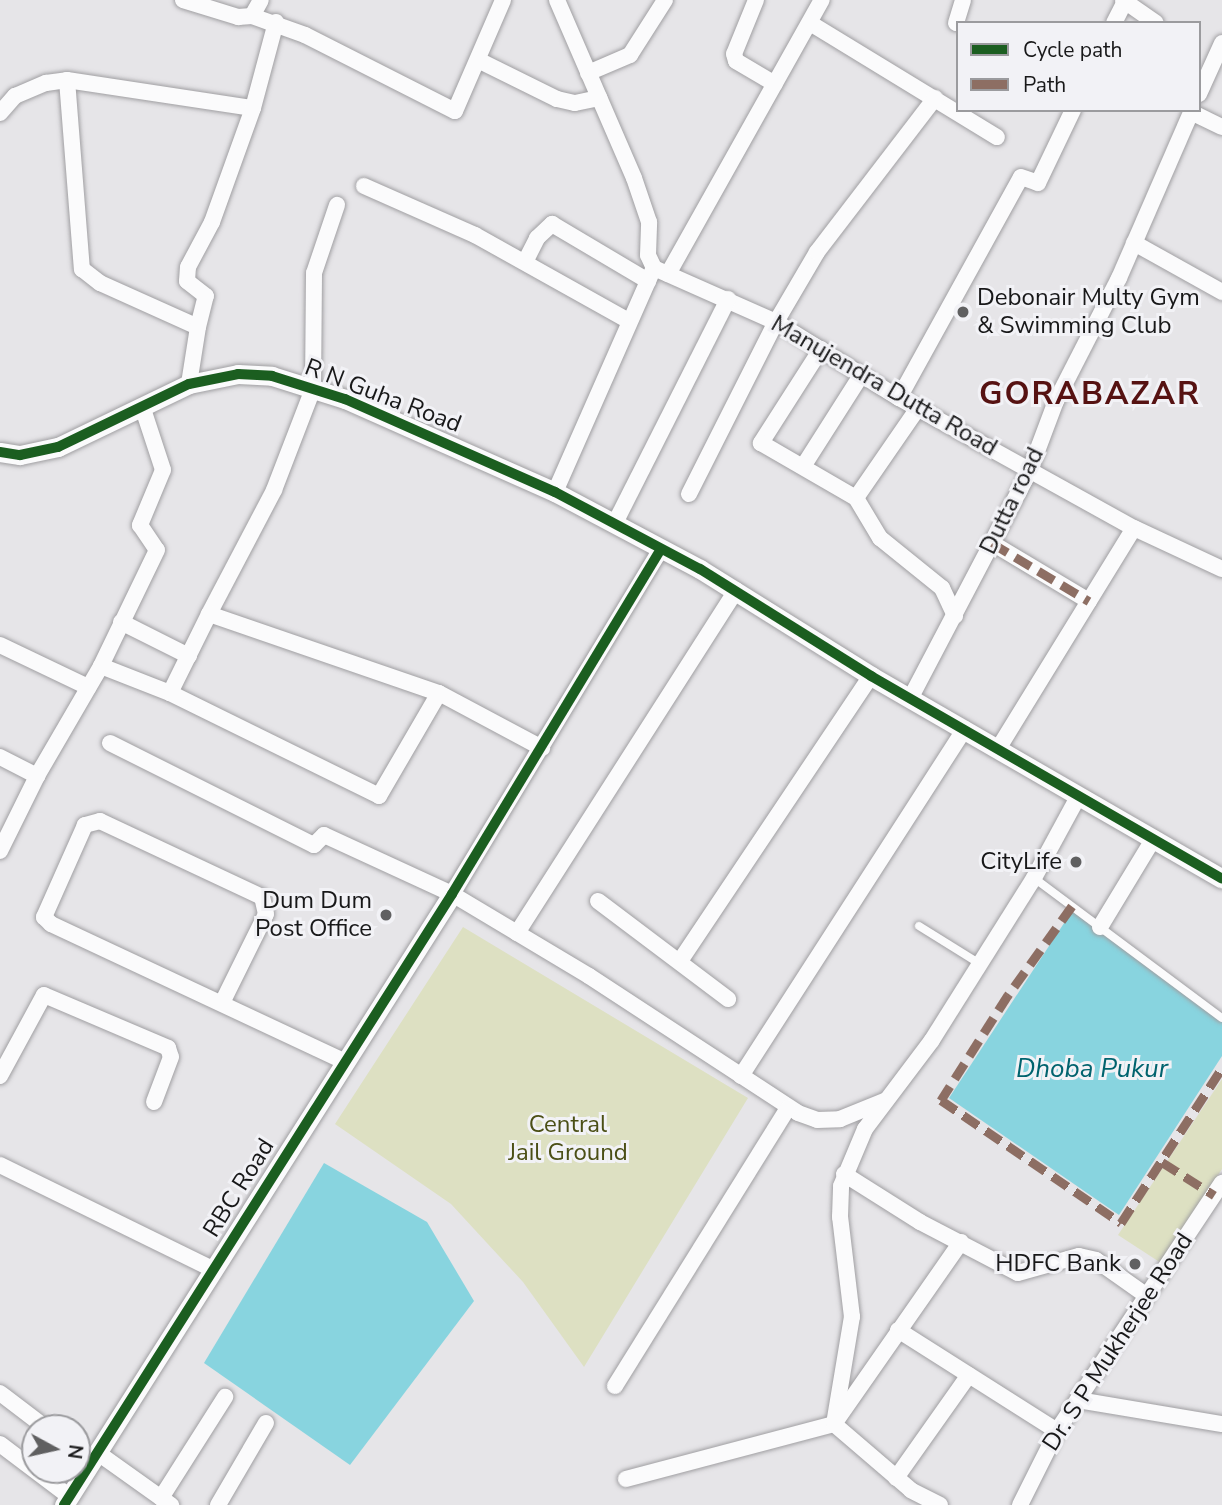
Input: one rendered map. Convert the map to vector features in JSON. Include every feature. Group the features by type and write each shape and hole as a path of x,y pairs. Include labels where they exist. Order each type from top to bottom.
{"street":[{"path":"183,0 238,17 251,16 276,22 455,111 503,0"},
{"path":"251,16 261,0"},
{"path":"557,0 649,222 648,255 656,275"},
{"path":"588,73 631,55 665,0"},
{"path":"756,0 734,54 736,61 775,84"},
{"path":"555,492 629,321 775,84 822,0"},
{"path":"957,21 963,0"},
{"path":"1115,21 1124,0 1153,21"},
{"path":"189,384 206,296 187,281 188,267 212,222 253,108 276,22"},
{"path":"810,23 956,111"},
{"path":"1201,89 1222,43"},
{"path":"1201,54 1213,62"},
{"path":"478,60 557,99 575,103 599,98"},
{"path":"0,113 15,96 46,83 66,80 253,108"},
{"path":"66,80 82,269 100,283 198,327"},
{"path":"689,494 776,322 817,252 935,98"},
{"path":"957,112 997,137"},
{"path":"899,398 1021,177 1038,183 1072,112"},
{"name":"Dutta road","path":"911,697 1030,470 1056,401 1134,243 1192,112"},
{"path":"1194,112 1222,127"},
{"path":"364,186 475,235 629,321"},
{"path":"170,694 274,490 313,389 314,273 337,205"},
{"name":"Manujendra Dutta Road","path":"525,262 537,238 552,225 656,275 728,299 776,322 899,398 1134,528 1222,569"},
{"path":"1134,243 1222,292"},
{"path":"615,523 728,299"},
{"path":"821,349 761,443 804,465 856,498 880,538 942,588 955,616"},
{"name":"R N Guha Road","path":"0,452 20,455 58,447 143,409 189,384 255,373 373,409 555,492 615,523 736,590 871,676 1221,877"},
{"path":"804,465 862,374"},
{"path":"856,498 918,408"},
{"path":"0,851 37,776 101,666 157,550 140,525 163,470 143,409"},
{"path":"998,749 1134,528"},
{"path":"992,543 1089,601"},
{"path":"452,894 661,549"},
{"path":"517,933 736,590"},
{"path":"209,614 439,693 542,748"},
{"path":"121,622 189,656"},
{"path":"0,645 88,687"},
{"path":"101,666 170,694 379,796 439,693"},
{"path":"680,961 871,676"},
{"path":"741,1076 965,729"},
{"path":"110,743 314,845 324,835 452,894 788,1108 828,1121 851,1117 884,1101"},
{"path":"0,757 37,776"},
{"path":"834,1424 852,1317 840,1217 844,1174 884,1101 932,1040 1034,878 1078,797"},
{"path":"222,1003 266,915 262,897 100,821 85,825 44,917 222,1003 344,1061"},
{"path":"1100,926 1154,838"},
{"name":"RBC Road","path":"91,1453 214,1270 452,894"},
{"path":"598,901 728,999"},
{"path":"0,1076 44,995 168,1048 171,1058 154,1102"},
{"path":"615,1386 788,1108"},
{"path":"0,1165 214,1270"},
{"path":"844,1174 920,1222 1018,1273 1079,1256 1096,1260 1147,1296"},
{"name":"Dr. S P Mukherjee Road","path":"1020,1505 1057,1431 1147,1296 1217,1201 1222,1183"},
{"path":"626,1479 834,1424 961,1242"},
{"path":"898,1330 1057,1431"},
{"path":"895,1478 970,1375"},
{"path":"0,1393 28,1414"},
{"path":"91,1457 166,1501 225,1397"},
{"path":"1078,1400 1222,1424"},
{"path":"218,1505 266,1423"},
{"path":"834,1424 895,1478 940,1505"},
{"path":"0,1444 67,1501"},
{"name":"RBC Road","path":"67,1501 75,1484"}],"lane":[{"path":"1034,878 1222,1018"},
{"path":"919,926 980,964"}],"green space":[{"name":"Central Jail Ground","path":"463,927 748,1098 584,1367 523,1282 451,1204 335,1124"},
{"path":"1222,1079 1222,1169 1161,1263 1118,1235"}],"water":[{"name":"Dhoba Pukur","path":"1072,911 1222,1022 1222,1056 1119,1215 949,1098"},
{"path":"324,1163 427,1222 474,1301 350,1465 204,1363"}],"marked path":[{"path":"992,543 1089,601"},
{"path":"1072,906 1008,995 941,1100 1121,1223 1222,1068"},
{"path":"1162,1162 1214,1195"}],"cycle path":[{"path":"0,452 20,455 58,447 189,384 238,374 272,376 345,399 555,492 700,569 871,676 1222,879"},
{"path":"64,1505 452,894 661,549"}],"place":[{"name":"Debonair Multy Gym & Swimming Club","path":"963,312"},
{"name":"CityLife","path":"1076,862"},
{"name":"Dum Dum Post Office","path":"386,915"},
{"name":"HDFC Bank","path":"1135,1264"}],"district":[{"name":"GORABAZAR","path":"1090,394"}]}
